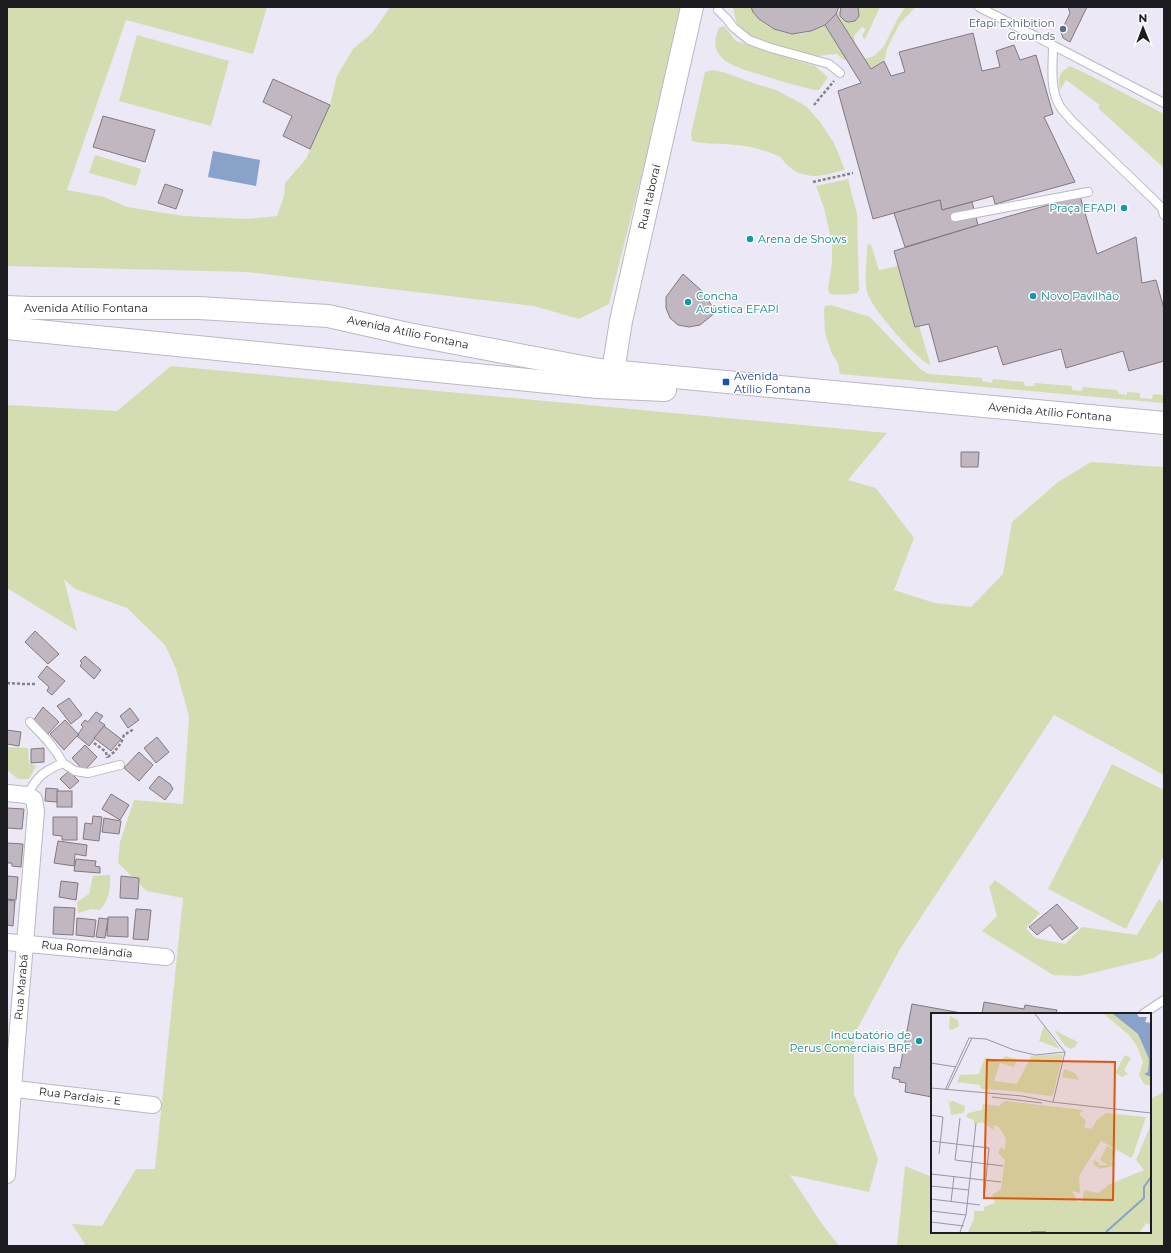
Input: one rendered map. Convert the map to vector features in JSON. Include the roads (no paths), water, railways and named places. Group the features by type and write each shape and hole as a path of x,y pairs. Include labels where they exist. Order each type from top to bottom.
{"main road":[{"name":"Rua Itaboraí","path":"611,379 621,321 692,7"},
{"name":"Avenida Atílio Fontana","path":"7,306 30,308 199,308 328,316 416,335 599,370 611,379 682,391 1164,436"},
{"name":"Avenida Atílio Fontana","path":"7,328 611,379 1164,423"}],"street":[{"path":"7,793 31,797"},
{"name":"Rua Marabá","path":"7,1175 10,1088 25,944 36,811 31,797"},
{"name":"Rua Romelândia","path":"7,942 166,957"},
{"name":"Rua Pardais - E","path":"10,1088 153,1105"}],"lane":[{"path":"979,7 1164,103"},
{"path":"718,10 733,27 749,40 777,50 829,64 840,73"},
{"path":"1053,46 1052,75 1054,93 1060,107 1071,120 1162,208 1164,215"},
{"path":"955,217 1088,192"},
{"path":"30,722 57,752 62,763 75,771 88,773 120,765"},
{"path":"31,797 35,781 47,770 62,763"},
{"path":"1144,1013 1164,1000"}],"water":[{"path":"213,151 260,160 256,186 208,177"}],"place":[{"name":"Efapi Exhibition Grounds","path":"1063,29"},
{"name":"Praça EFAPI","path":"1124,208"},
{"name":"Arena de Shows","path":"750,239"},
{"name":"Novo Pavilhão","path":"1033,296"},
{"name":"Concha Acústica EFAPI","path":"688,302"},
{"name":"Avenida Atílio Fontana","path":"726,382"},
{"name":"Incubatório de Perus Comerciais BRF","path":"919,1041"}]}
